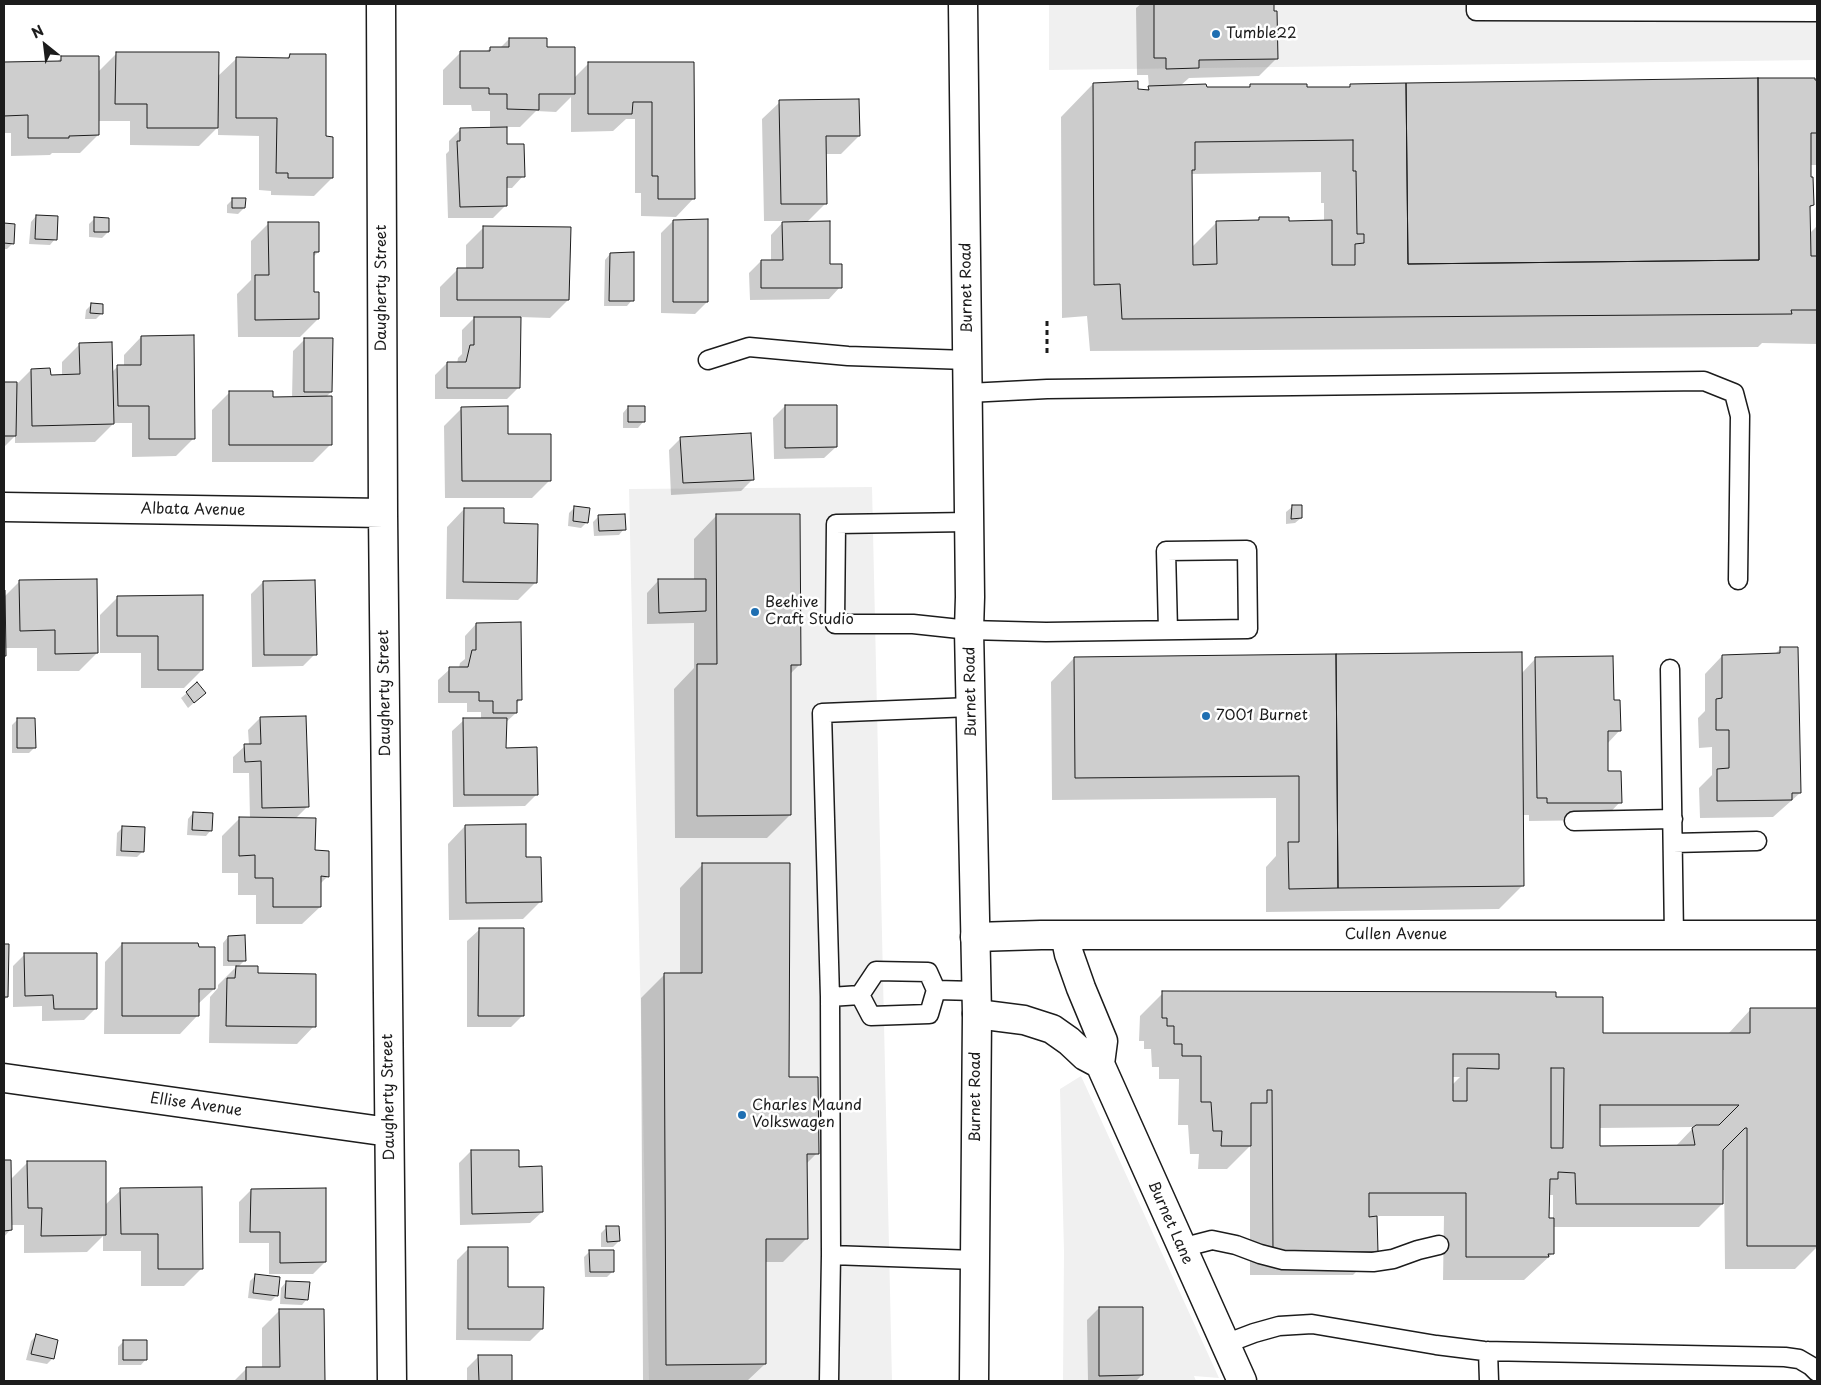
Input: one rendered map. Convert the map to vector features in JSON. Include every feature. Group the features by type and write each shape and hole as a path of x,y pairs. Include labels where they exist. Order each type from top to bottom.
{"street":[{"name":"Daugherty Street","path":"381,4 383,513 392,1381"},
{"name":"Burnet Road","path":"964,4 969,630 976,1002 974,1381"},
{"name":"Albata Avenue","path":"4,507 383,513"},
{"name":"Cullen Avenue","path":"975,937 1065,935 1817,936"},
{"path":"976,1002 1052,1029 1085,1056 1100,1064 1104,1042 1078,980 1065,935"},
{"name":"Burnet Lane","path":"1100,1064 1242,1381"},
{"name":"Ellise Avenue","path":"4,1078 389,1132"}],"lane":[{"path":"1476,4 1476,10 1817,12"},
{"path":"708,360 748,347 848,356 967,360"},
{"path":"968,393 1047,388 1704,381 1734,393 1740,416 1738,580"},
{"path":"969,522 836,524 835,624 913,624 969,630 1046,632 1248,629 1247,550 1166,551 1168,630"},
{"path":"1670,669 1674,936"},
{"path":"829,1381 831,1255 830,997 822,713 971,707"},
{"path":"1574,821 1673,819"},
{"path":"1673,843 1757,841"},
{"path":"876,971 928,972 936,990 930,1014 871,1016 860,995 876,971"},
{"path":"936,990 976,1002"},
{"path":"830,997 860,995"},
{"path":"1181,1248 1212,1240 1236,1245 1283,1260 1355,1262 1393,1259 1439,1245"},
{"path":"831,1255 975,1260"},
{"path":"1225,1344 1279,1326 1312,1324 1436,1345 1488,1351 1785,1357 1799,1359 1817,1372"},
{"path":"1488,1351 1489,1381"}],"path":[{"path":"1047,320 1047,353"}],"shaded area":[{"path":"1049,4 1817,4 1817,60 1049,70"},
{"path":"872,487 892,1381 649,1381 629,489"},
{"path":"1081,1076 1219,1378 1194,1376 1196,1381 1063,1381 1064,1252 1060,1089"}],"building":[{"name":"Tumble22","path":"1154,4 1274,4 1274,11 1277,11 1278,59 1199,60 1199,68 1166,69 1166,58 1154,58"},
{"path":"509,38 547,38 547,47 575,47 575,94 539,94 539,110 507,109 507,94 489,94 489,88 460,88 460,51 490,51 490,47 509,47"},
{"path":"116,52 219,52 218,128 147,128 147,104 115,104"},
{"path":"290,54 326,54 326,136 333,137 333,178 288,178 288,173 276,173 277,118 236,118 236,57 289,58"},
{"path":"61,56 99,56 99,135 69,136 69,138 28,138 28,115 4,116 4,62 61,61"},
{"path":"588,62 694,62 695,199 658,199 658,176 652,176 652,102 633,102 632,114 588,114"},
{"path":"1758,78 1815,78 1817,80 1817,133 1811,133 1811,177 1813,177 1814,205 1810,206 1811,256 1817,256 1817,310 1791,310 1792,314 1122,319 1120,284 1094,285 1093,83 1138,81 1138,89 1149,90 1148,86 1206,84 1207,87 1250,87 1250,84 1307,84 1307,87 1350,87 1350,84 1406,83 1408,264 1759,260","holes":["1353,140 1353,171 1356,171 1357,234 1364,234 1364,243 1355,244 1355,265 1332,265 1332,220 1289,221 1289,217 1259,217 1259,220 1216,221 1217,264 1193,265 1192,170 1195,170 1195,142"]},
{"path":"1758,78 1759,260 1408,264 1406,83"},
{"path":"859,99 860,136 826,136 827,204 781,204 779,100"},
{"path":"507,127 507,144 524,144 525,177 507,177 507,206 460,207 457,141 460,141 460,128"},
{"path":"232,198 246,198 245,208 232,208"},
{"path":"36,215 58,216 57,240 35,239"},
{"path":"94,217 109,218 109,232 94,232"},
{"path":"708,219 708,302 673,302 673,220"},
{"path":"830,221 830,264 842,264 842,288 761,288 761,260 783,260 782,222"},
{"path":"268,222 319,222 319,252 314,252 314,292 319,292 319,319 255,320 255,275 269,275"},
{"path":"4,223 15,224 14,244 4,243"},
{"path":"483,226 571,227 569,300 457,300 457,268 483,268"},
{"path":"634,252 634,301 609,301 610,253"},
{"path":"91,303 103,304 103,314 90,313"},
{"path":"474,317 521,317 520,388 447,388 447,362 466,362 470,345 474,345"},
{"path":"194,335 195,439 149,439 149,406 118,406 117,365 141,365 141,336"},
{"path":"304,338 333,338 332,392 304,392"},
{"path":"112,342 114,424 32,426 31,369 50,368 51,375 80,374 79,343"},
{"path":"4,382 17,382 16,436 4,436"},
{"path":"229,391 273,391 273,397 332,396 332,445 229,445"},
{"path":"785,405 837,405 837,447 785,448"},
{"path":"508,406 508,434 551,434 551,481 462,481 461,407"},
{"path":"628,406 645,406 645,422 628,422"},
{"path":"751,433 754,480 683,483 680,437"},
{"path":"1292,505 1302,505 1302,518 1291,519"},
{"path":"574,506 590,508 588,523 573,521"},
{"path":"464,508 504,508 504,523 538,524 537,583 463,582"},
{"path":"625,514 626,530 599,531 598,515"},
{"path":"716,514 800,514 801,665 791,665 791,815 697,816 697,664 717,664"},
{"path":"97,579 98,653 55,654 55,630 20,631 19,580"},
{"path":"658,579 706,579 706,611 659,613"},
{"path":"315,580 317,655 264,655 263,581"},
{"path":"5,590 6,656 4,656"},
{"path":"203,595 203,670 158,670 158,636 117,636 117,596"},
{"path":"521,622 522,700 517,700 517,713 493,713 493,701 479,701 479,692 449,692 449,667 468,667 472,650 476,650 476,623"},
{"path":"1780,647 1798,647 1801,793 1792,793 1792,800 1717,801 1717,769 1729,768 1729,730 1716,730 1716,699 1722,698 1722,655 1780,653"},
{"path":"1522,652 1524,886 1338,888 1336,654"},
{"name":"7001 Burnet","path":"1336,654 1338,888 1289,889 1288,842 1299,842 1299,776 1075,778 1074,657"},
{"path":"1613,656 1614,700 1620,700 1621,731 1608,731 1608,771 1621,771 1622,803 1547,803 1547,798 1537,798 1535,657"},
{"path":"197,682 206,693 194,703 186,692"},
{"path":"306,716 309,807 262,808 261,761 245,762 244,744 261,744 260,717"},
{"path":"17,718 35,718 36,748 17,748"},
{"path":"463,718 507,718 506,748 537,747 538,795 464,795"},
{"path":"193,812 213,813 212,831 192,830"},
{"path":"239,817 316,818 315,850 329,851 329,877 321,876 321,907 273,907 273,878 255,878 255,855 239,856"},
{"path":"526,824 526,857 541,857 542,902 466,903 465,825"},
{"path":"122,826 145,827 144,852 121,851"},
{"name":"Charles Maund Volkswagen","path":"702,863 790,863 789,1077 818,1077 819,1154 807,1154 808,1239 766,1239 766,1364 666,1365 664,973 702,973"},
{"path":"479,928 524,928 524,1016 478,1016"},
{"path":"245,935 246,961 228,961 228,936"},
{"path":"122,943 198,943 199,947 215,947 215,989 199,989 199,1016 122,1016"},
{"path":"4,944 9,944 8,997 4,997"},
{"path":"24,953 97,953 97,1009 54,1009 53,995 25,996"},
{"path":"236,966 258,966 258,973 316,974 316,1027 226,1026 227,978 235,978"},
{"path":"1162,991 1556,992 1556,997 1603,997 1603,1033 1750,1033 1750,1008 1817,1008 1817,1246 1747,1246 1747,1128 1745,1128 1723,1150 1723,1204 1576,1204 1575,1173 1558,1172 1558,1179 1550,1179 1549,1218 1554,1218 1554,1254 1548,1254 1549,1257 1466,1257 1466,1193 1369,1193 1369,1217 1377,1216 1378,1252 1273,1252 1272,1090 1267,1090 1267,1103 1251,1103 1251,1146 1221,1146 1222,1131 1213,1131 1211,1102 1201,1102 1201,1056 1182,1056 1182,1044 1174,1044 1174,1026 1167,1026 1167,1018 1162,1018","holes":["1453,1054 1499,1054 1499,1069 1467,1068 1467,1101 1453,1101","1551,1068 1564,1068 1563,1148 1551,1148","1600,1105 1739,1105 1719,1125 1696,1125 1692,1128 1695,1145 1600,1146"]},
{"path":"471,1150 519,1150 519,1167 542,1166 543,1212 472,1214"},
{"path":"4,1160 11,1160 12,1230 4,1231"},
{"path":"27,1161 106,1161 106,1235 41,1236 42,1208 28,1208"},
{"path":"202,1187 203,1269 158,1269 158,1234 121,1234 120,1188"},
{"path":"326,1188 326,1262 280,1263 280,1232 250,1232 251,1189"},
{"path":"606,1226 619,1226 620,1241 607,1242"},
{"path":"468,1247 508,1247 508,1287 544,1287 543,1329 468,1329"},
{"path":"589,1250 614,1250 614,1272 590,1272"},
{"path":"255,1274 280,1277 278,1296 253,1293"},
{"path":"286,1281 310,1282 308,1300 285,1298"},
{"path":"1099,1307 1143,1307 1143,1375 1099,1376"},
{"path":"279,1309 324,1309 325,1381 246,1381 246,1367 280,1367"},
{"path":"36,1334 58,1340 54,1359 31,1354"},
{"path":"123,1340 147,1340 147,1360 123,1360"},
{"path":"478,1355 512,1355 512,1381 479,1381"}],"place":[{"name":"Tumble22","path":"1216,34"},
{"name":"Beehive Craft Studio","path":"755,612"},
{"name":"7001 Burnet","path":"1206,716"},
{"name":"Charles Maund Volkswagen","path":"742,1115"}]}
